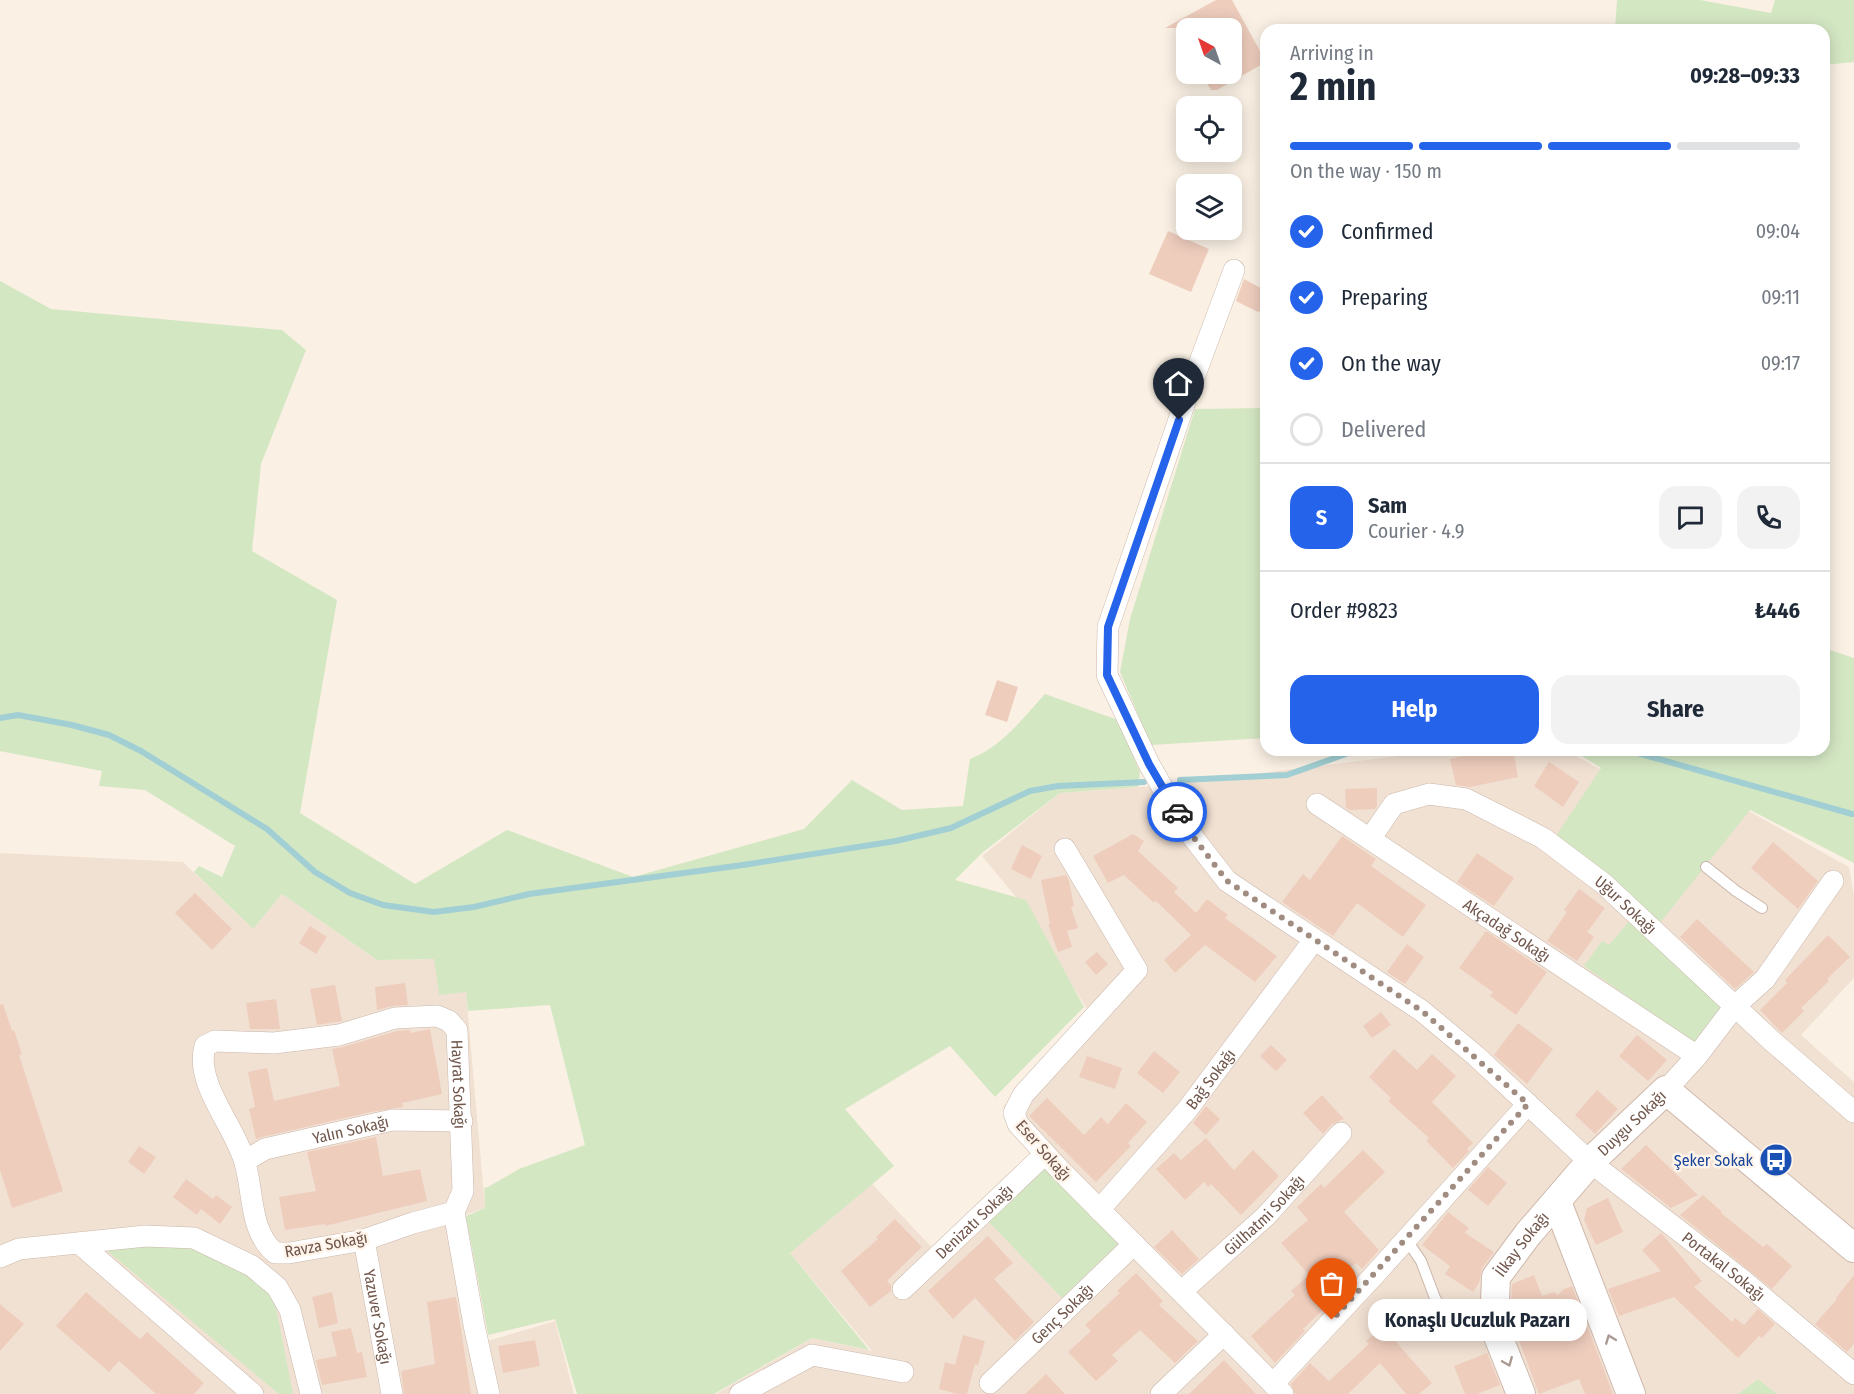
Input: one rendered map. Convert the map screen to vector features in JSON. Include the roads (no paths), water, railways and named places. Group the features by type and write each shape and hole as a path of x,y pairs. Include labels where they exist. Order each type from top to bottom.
{"street":[{"name":"Portakal Sokağı","path":"1234,270 1186,399 1108,627 1107,675 1149,764 1185,826 1227,881 1422,1011 1590,1162 1740,1278 1854,1374"},
{"name":"Uğur Sokağı","path":"1370,839 1394,804 1429,794 1466,799 1543,838 1604,884 1735,1006 1854,1112"},
{"name":"Akçadağ Sokağı","path":"1317,804 1696,1056"},
{"name":"Eser Sokağı","path":"1065,849 1137,970 1023,1095 1014,1113 1018,1124 1099,1210 1278,1389"},
{"name":"Duygu Sokağı","path":"1557,1202 1590,1162 1666,1090 1735,1006 1765,979 1833,881"},
{"name":"Bağ Sokağı","path":"1099,1210 1187,1110 1314,940"},
{"name":"Hayrat Sokağı","path":"205,1046 215,1041 273,1043 339,1035 395,1018 437,1016 449,1021 457,1030 464,1191 454,1212 489,1394"},
{"name":"Ravza Sokağı","path":"205,1046 202,1056 207,1080 245,1161 255,1220 266,1245 275,1253 289,1253 364,1240 454,1212"},
{"path":"1666,1090 1854,1248"},
{"path":"1278,1389 1406,1239 1528,1104"},
{"name":"Yalın Sokağı","path":"245,1161 265,1149 392,1120 462,1121"},
{"name":"Gülhatmi Sokağı","path":"1182,1292 1266,1216 1341,1133"},
{"name":"Denizatı Sokağı","path":"903,1289 1045,1154"},
{"path":"1557,1202 1631,1394"},
{"name":"İlkay Sokağı","path":"1521,1394 1494,1326 1496,1277 1528,1234 1557,1202"},
{"path":"0,1257 18,1249 146,1236 194,1238 252,1266 277,1287 290,1310 311,1394"},
{"name":"Yazuver Sokağı","path":"364,1240 392,1394"},
{"path":"79,1243 253,1394"},
{"name":"Genç Sokağı","path":"990,1383 1134,1244"},
{"path":"1161,1394 1224,1334"},
{"path":"740,1394 812,1355 903,1371"}],"lane":[{"path":"1706,867 1762,908"},
{"path":"1406,1239 1421,1261 1435,1298 1444,1313"}],"waterway":[{"path":"0,718 18,715 72,725 109,735 141,751 267,829 315,872 350,893 383,905 434,912 474,907 529,894 743,865 896,841 951,828 1030,791 1058,786 1144,782"},
{"path":"1180,780 1287,775 1340,756"},
{"path":"1648,756 1852,814"}],"place":[{"name":"Şeker Sokak","path":"1776,1160"},
{"name":"Konaşlı Ucuzluk Pazarı","path":"1332,1320"}]}
